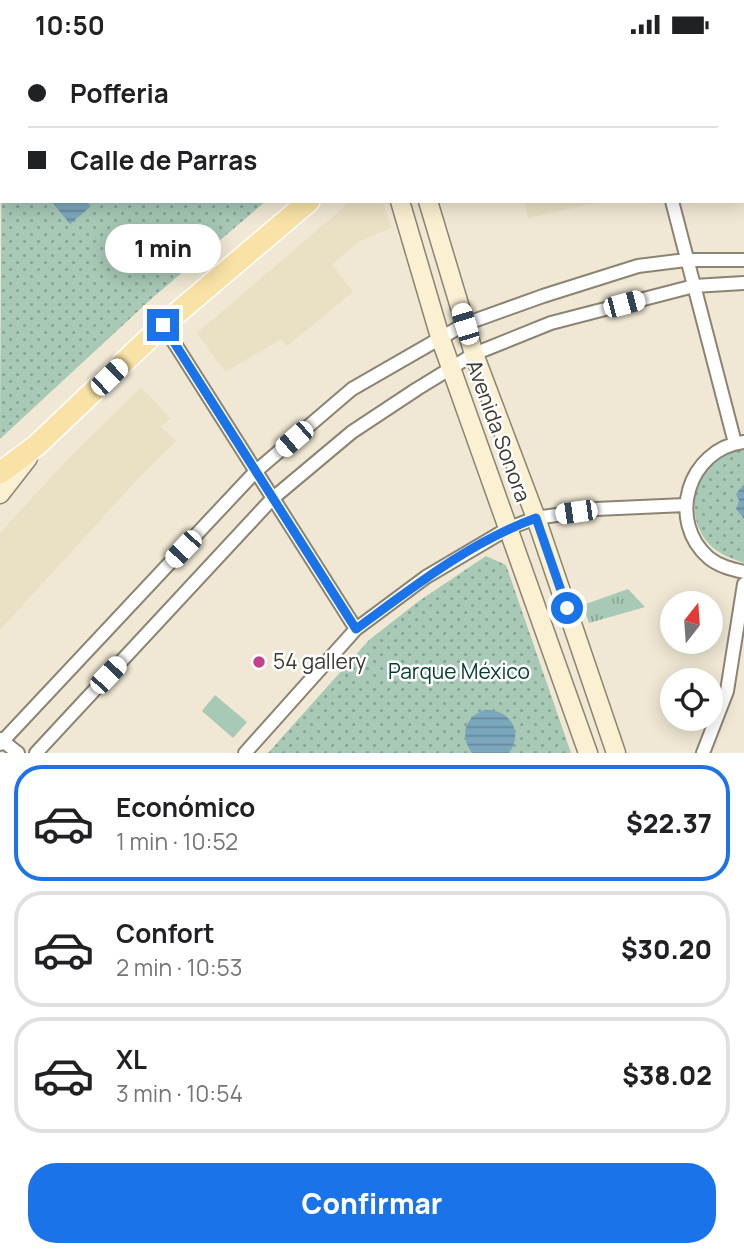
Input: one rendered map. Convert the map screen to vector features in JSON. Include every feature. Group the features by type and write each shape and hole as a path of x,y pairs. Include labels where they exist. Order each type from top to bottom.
{"main road":[{"path":"0,473 37,445 163,325 307,203"},
{"name":"Avenida Sonora","path":"401,203 440,337 588,753"},
{"name":"Avenida Sonora","path":"429,203 474,354 536,518 616,753"},
{"path":"0,494 37,445"}],"street":[{"path":"672,203 686,260 740,442 716,451 700,465 690,484 685,505 688,524 696,543 709,558 726,568 744,572"},
{"path":"18,753 1,741 255,472 352,389 465,324 543,296 638,266 686,260 744,260"},
{"path":"36,753 272,499 352,432 474,354 551,323 694,286 744,283"},
{"path":"163,325 356,629"},
{"path":"245,753 356,629 426,577 509,528 536,518 596,509 685,505"},
{"path":"703,753 727,691 744,584"}],"shaded area":[{"path":"349,203 383,203 392,228 360,241 332,264 353,292 287,346 281,339 225,372 197,333"},
{"path":"524,203 595,203 528,218"},
{"path":"141,387 171,419 160,426 176,441 0,630 0,533 67,460"}],"green space":[{"path":"1,203 264,203 150,300 0,439"},
{"path":"744,446 744,563 722,554 710,545 700,531 695,516 695,501 698,486 715,460"},
{"name":"Parque México","path":"486,556 506,565 571,753 268,753 369,640 419,601"},
{"path":"628,589 645,607 589,623 583,605"},
{"path":"215,695 247,722 233,738 202,711"}],"water":[{"path":"53,203 88,203 91,206 70,224"},
{"path":"744,484 744,519 736,509 739,501 736,494"},
{"path":"485,710 501,713 512,723 515,737 509,753 472,753 468,747 466,727 473,717"}],"place":[{"name":"54 gallery","path":"259,662"}],"route":[{"path":"163,325 356,629 426,577 509,528 536,518 567,608"}]}
